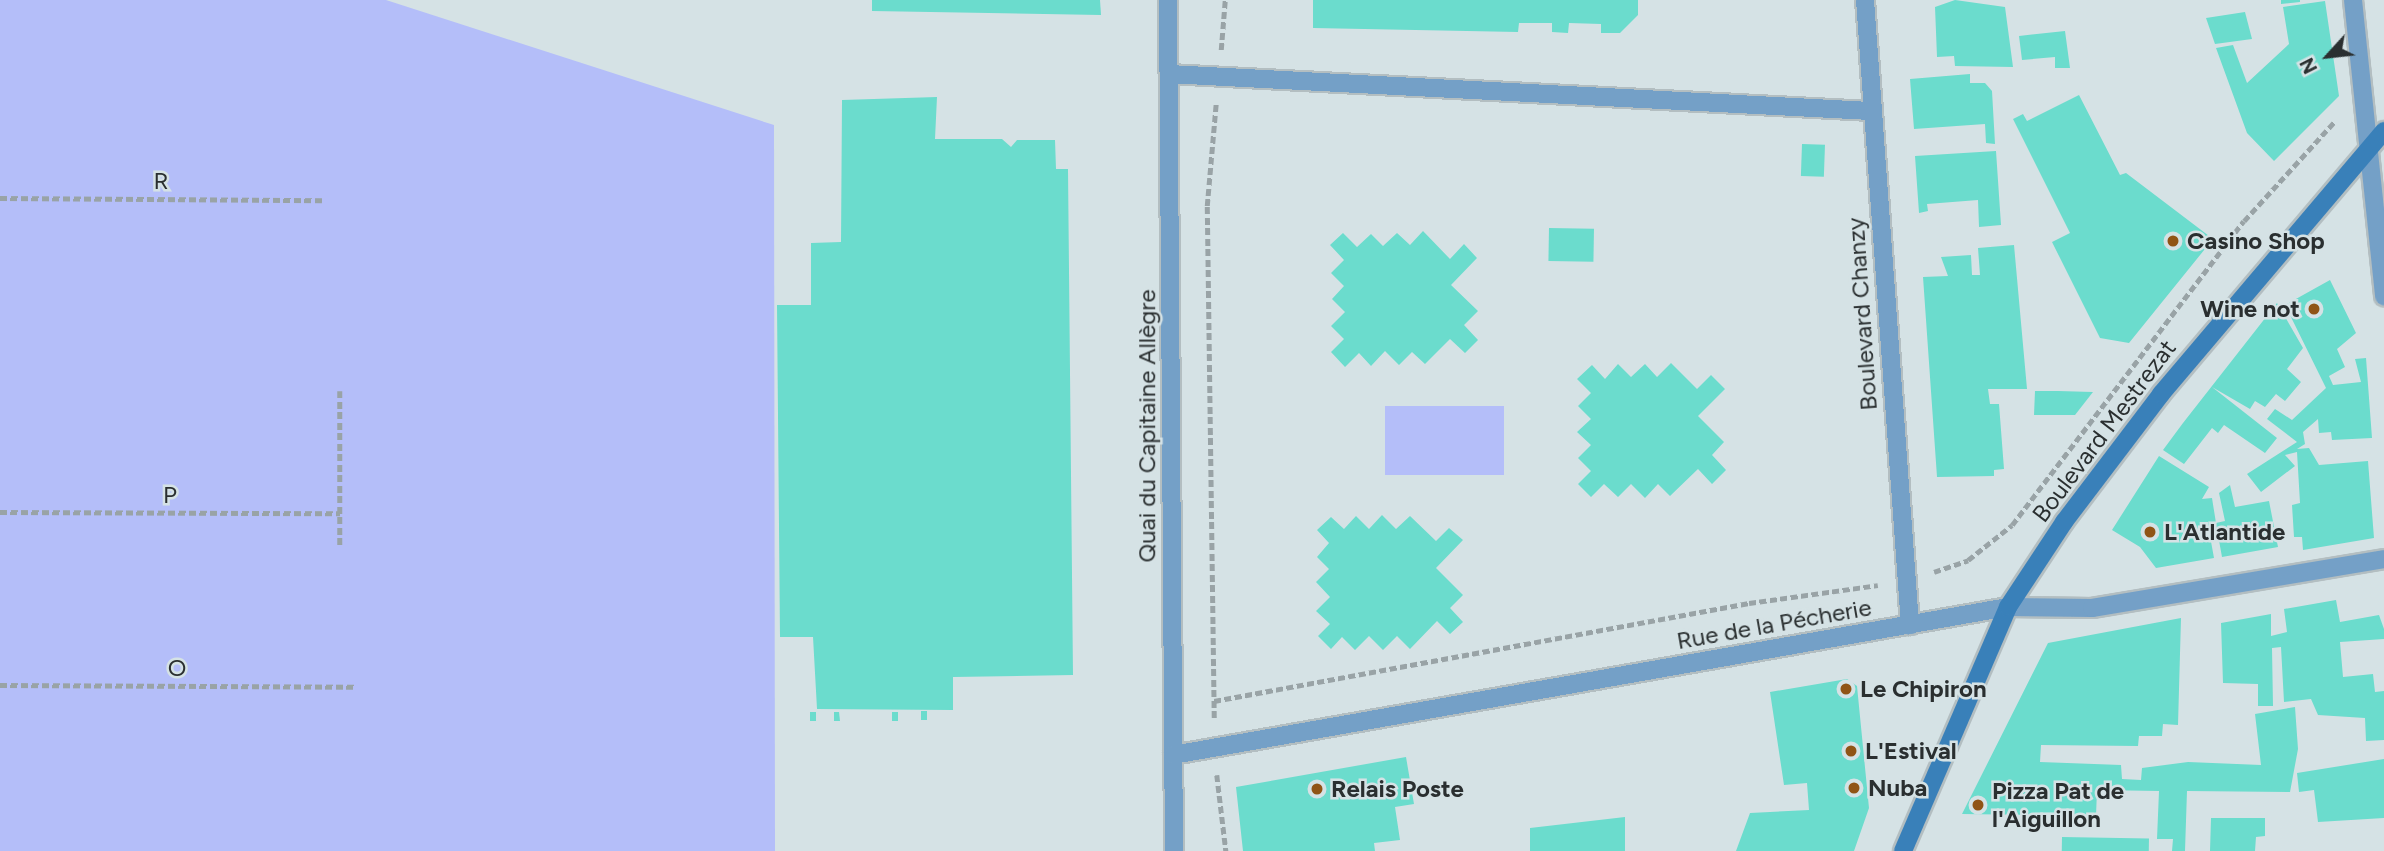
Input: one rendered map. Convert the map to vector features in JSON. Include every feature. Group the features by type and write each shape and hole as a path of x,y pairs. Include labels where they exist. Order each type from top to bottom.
{"main road":[{"name":"Boulevard Mestrezat","path":"1903,851 2008,607 2161,394 2378,137"}],"street":[{"name":"Quai du Capitaine Allègre","path":"1168,0 1174,851"},
{"name":"Boulevard Chanzy","path":"1865,0 1910,625"},
{"path":"2353,0 2367,109 2378,137 2384,296"},
{"path":"1169,74 1219,74 1871,111"},
{"name":"Rue de la Pécherie","path":"1173,755 2008,607 2092,608 2384,559"}],"path":[{"path":"1225,0 1207,206 1214,747 1226,851"},
{"path":"1214,701 1749,603 1907,581 1968,560 2012,525 2244,221 2345,111 2367,109"},
{"name":"R","path":"0,198 322,200"},
{"path":"340,391 340,545"},
{"name":"P","path":"0,512 340,513"},
{"name":"O","path":"0,685 354,687"}],"water":[{"path":"0,0 386,0 774,125 775,851 0,851"},
{"path":"1385,406 1504,406 1504,475 1385,475"}],"building":[{"path":"872,0 1100,0 1101,15 872,11"},
{"path":"1313,0 1638,0 1638,15 1620,33 1601,33 1601,24 1569,23 1568,33 1552,32 1552,23 1519,23 1518,32 1313,28"},
{"path":"1955,0 2005,7 2013,67 1955,66 1954,56 1937,57 1935,7"},
{"path":"2281,0 2300,0 2300,2 2281,4"},
{"path":"2325,1 2339,96 2274,161 2247,133 2216,48 2233,45 2247,83 2289,44 2283,7"},
{"path":"2245,12 2252,39 2215,44 2206,18"},
{"path":"2065,31 2070,68 2055,68 2055,57 2022,60 2019,36"},
{"path":"1970,74 1970,83 1985,83 1992,91 1995,144 1986,143 1985,124 1914,129 1910,79"},
{"path":"2079,95 2120,175 2126,173 2213,239 2129,343 2100,338 2052,242 2070,233 2013,119 2023,114 2027,121"},
{"path":"937,97 935,139 1002,139 1011,147 1017,140 1055,140 1056,169 1068,169 1073,675 953,677 953,710 817,709 813,637 780,637 777,305 811,305 811,243 841,242 842,100"},
{"path":"1802,144 1825,145 1824,177 1801,176"},
{"path":"1996,151 2001,225 1979,227 1978,200 1927,204 1928,211 1919,213 1915,156"},
{"path":"1549,228 1594,229 1593,262 1548,261"},
{"path":"1423,231 1450,259 1464,244 1477,258 1451,285 1478,311 1464,325 1478,340 1465,353 1450,339 1425,364 1412,352 1399,365 1385,351 1371,366 1359,353 1345,367 1331,352 1344,339 1331,326 1345,312 1332,299 1344,286 1331,273 1344,260 1330,245 1343,233 1357,247 1371,234 1383,246 1397,233 1410,245"},
{"path":"2014,245 2027,389 1988,389 1990,404 1999,404 2004,469 1994,470 1994,476 1937,477 1923,277 1948,276 1941,257 1971,255 1972,275 1980,275 1978,248"},
{"path":"2330,280 2356,333 2337,349 2345,367 2329,376 2333,385 2361,382 2355,359 2366,358 2372,438 2332,440 2331,432 2319,433 2318,419 2303,432 2305,444 2297,449 2309,448 2319,465 2368,461 2374,538 2303,550 2302,537 2294,537 2292,505 2300,503 2297,452 2285,455 2295,466 2261,492 2247,474 2297,442 2267,419 2275,409 2292,420 2326,388 2285,305"},
{"path":"2277,303 2303,348 2287,369 2301,382 2285,401 2276,394 2265,407 2255,401 2250,409 2212,387 2277,438 2265,453 2224,425 2218,433 2212,428 2184,464 2163,450 2183,423"},
{"path":"1671,363 1697,389 1711,375 1725,389 1698,416 1724,442 1712,455 1726,470 1712,484 1698,469 1670,496 1658,484 1645,498 1631,484 1618,497 1604,484 1591,497 1578,484 1591,471 1578,458 1591,445 1577,432 1591,419 1578,406 1591,393 1577,379 1592,365 1605,379 1618,364 1631,377 1645,364 1657,377"},
{"path":"2035,391 2093,392 2075,415 2034,415"},
{"path":"2159,456 2209,487 2202,499 2212,498 2216,523 2225,521 2219,493 2230,485 2235,507 2269,501 2278,547 2222,557 2218,535 2210,536 2214,558 2156,568 2140,547 2112,530"},
{"path":"1382,515 1396,529 1410,516 1436,541 1449,528 1463,540 1436,568 1463,595 1450,608 1463,622 1450,634 1437,621 1410,649 1397,636 1383,650 1369,636 1355,650 1342,637 1331,649 1318,636 1330,624 1316,611 1330,597 1316,582 1329,569 1317,557 1329,543 1317,530 1331,517 1344,529 1356,516 1369,529"},
{"path":"2336,600 2340,622 2379,615 2384,629 2384,639 2340,642 2343,677 2373,674 2375,692 2384,691 2384,740 2366,741 2365,718 2318,715 2311,699 2284,702 2281,647 2272,648 2273,706 2258,706 2258,684 2223,683 2221,623 2271,614 2271,636 2287,632 2284,609"},
{"path":"2181,618 2178,725 2163,724 2162,736 2139,736 2138,746 2041,745 2040,762 2121,765 2122,779 2141,780 2142,768 2188,762 2261,765 2255,714 2295,707 2298,749 2290,792 2187,791 2185,851 2172,851 2173,839 2157,839 2159,791 2097,790 2096,816 1962,814 2048,643"},
{"path":"1847,679 1857,686 1869,808 1854,851 1736,851 1750,813 1809,810 1807,783 1784,785 1770,692"},
{"path":"921,711 927,711 927,720 921,720"},
{"path":"810,712 816,712 816,721 810,721"},
{"path":"834,712 839,712 840,721 834,721"},
{"path":"892,712 898,712 898,721 892,721"},
{"path":"1406,757 1414,804 1395,807 1400,840 1374,843 1375,851 1243,851 1236,787"},
{"path":"2384,759 2384,818 2318,822 2314,790 2299,792 2297,773"},
{"path":"1625,817 1625,851 1530,851 1530,828"},
{"path":"2211,818 2265,818 2265,836 2256,837 2255,851 2210,851"},
{"path":"2062,837 2149,839 2149,851 2062,851"}],"place":[{"name":"Casino Shop","path":"2173,241"},
{"name":"Wine not","path":"2314,309"},
{"name":"L'Atlantide","path":"2150,532"},
{"name":"Le Chipiron","path":"1846,689"},
{"name":"L'Estival","path":"1851,751"},
{"name":"Nuba","path":"1854,788"},
{"name":"Relais Poste","path":"1317,789"},
{"name":"Pizza Pat de l'Aiguillon","path":"1978,805"}]}
